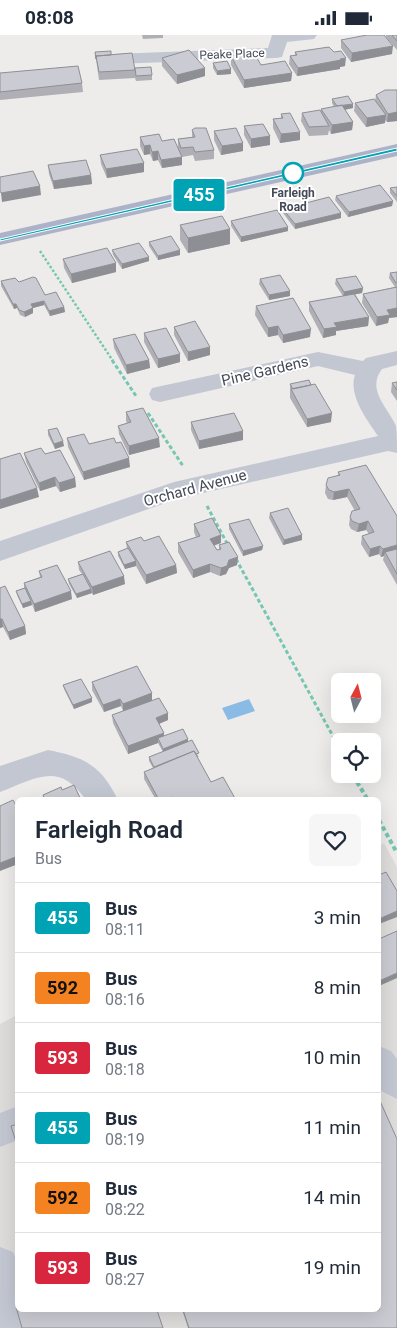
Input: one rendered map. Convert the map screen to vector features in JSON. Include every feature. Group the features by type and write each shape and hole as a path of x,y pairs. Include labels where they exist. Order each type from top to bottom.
{"main road":[{"path":"0,239 397,150"}],"street":[{"name":"Peake Place","path":"114,59 276,53 279,38 308,35"},
{"path":"396,443 370,403 364,388 367,373 374,363 397,357"},
{"name":"Pine Gardens","path":"160,394 318,359 367,373"},
{"name":"Orchard Avenue","path":"0,551 174,491 396,443"},
{"path":"0,779 48,762 67,766 87,777 101,797"},
{"path":"381,1065 392,1079 397,1082"},
{"path":"0,1130 15,1124"},
{"path":"0,1265 10,1328"}],"path":[{"path":"28,233 137,397"},
{"path":"148,413 195,486 331,733"},
{"path":"358,783 366,797"},
{"path":"381,824 397,853"}],"shaded area":[{"path":"384,843 397,867 397,1328 0,1328 0,1024 15,1016 15,1312 381,1312 381,845"}],"water":[{"path":"249,699 255,711 228,720 222,708"}],"building":[{"path":"367,35 384,35 393,46 352,53 341,40"},
{"path":"329,47 334,52 341,51 346,58 298,68 290,56 297,55 295,52"},
{"path":"189,50 205,68 177,75 162,58"},
{"path":"111,51 111,55 96,56 96,59 95,52"},
{"path":"132,53 135,70 99,72 96,56"},
{"path":"254,53 261,65 285,61 292,73 244,80 231,56"},
{"path":"227,61 231,69 217,71 213,63"},
{"path":"78,66 82,83 0,92 0,73"},
{"path":"151,67 152,75 136,76 135,68"},
{"path":"385,90 397,90 397,112 388,114 376,95"},
{"path":"348,96 353,104 337,106 332,99"},
{"path":"374,99 386,115 367,118 355,103"},
{"path":"342,105 353,122 332,125 321,109"},
{"path":"320,110 329,126 309,127 302,113"},
{"path":"290,113 300,132 281,134 273,119 283,118 281,114"},
{"path":"263,124 270,136 251,139 244,126"},
{"path":"195,128 206,128 214,150 195,152 193,147 181,148 178,139 195,137 192,130"},
{"path":"236,128 243,143 222,146 214,131"},
{"path":"159,134 162,141 174,139 182,157 161,160 158,151 152,152 150,145 144,146 140,137"},
{"path":"137,149 144,163 106,169 100,155"},
{"path":"86,160 91,175 53,181 48,165"},
{"path":"33,171 40,186 1,193 0,177"},
{"path":"380,185 393,201 349,212 336,196"},
{"path":"397,187 397,196 390,188"},
{"path":"329,197 341,213 295,224 283,209"},
{"path":"277,210 288,227 241,237 231,221"},
{"path":"222,216 230,229 188,238 180,225"},
{"path":"171,236 180,250 158,256 149,242"},
{"path":"139,243 149,257 122,264 112,250"},
{"path":"107,248 116,263 71,274 63,259"},
{"path":"397,272 397,283 396,283 390,273"},
{"path":"280,275 290,291 269,295 260,279"},
{"path":"356,276 363,288 344,292 336,279"},
{"path":"33,277 36,278 45,295 56,292 64,307 49,311 44,301 31,304 33,308 24,312 19,310 16,304 13,304 1,281 15,278 19,282"},
{"path":"397,287 397,308 387,310 390,315 377,317 363,294"},
{"path":"354,294 369,317 334,323 337,327 324,329 309,302"},
{"path":"293,298 311,329 283,335 278,326 268,328 256,306"},
{"path":"195,321 210,347 188,352 174,327"},
{"path":"166,328 180,354 158,359 144,333"},
{"path":"135,334 149,360 126,365 113,339"},
{"path":"309,380 311,385 293,389 290,384"},
{"path":"397,382 397,390 392,383"},
{"path":"315,384 332,413 307,419 291,389"},
{"path":"143,408 159,438 129,446 118,426 131,422 126,412"},
{"path":"234,413 243,431 199,441 191,422"},
{"path":"57,428 63,441 54,444 48,430"},
{"path":"84,434 89,444 114,438 116,443 121,442 129,458 83,472 67,438"},
{"path":"41,448 45,454 60,450 75,478 59,483 55,477 39,483 24,453"},
{"path":"20,453 37,488 0,500 0,459"},
{"path":"366,465 397,516 397,545 383,549 380,546 370,549 362,536 374,532 368,521 359,524 352,521 350,517 352,511 360,509 349,489 334,492 329,490 326,485 328,478 340,475 338,472"},
{"path":"288,508 302,535 284,540 270,513"},
{"path":"212,518 221,535 210,539 217,550 221,549 219,545 229,542 238,557 229,560 227,566 221,568 210,564 193,570 178,543 200,536 194,524"},
{"path":"249,519 263,546 243,551 229,524"},
{"path":"159,536 176,565 146,575 126,542 141,537 144,541"},
{"path":"128,548 136,561 124,565 118,552"},
{"path":"397,549 397,574 385,552"},
{"path":"110,551 124,576 92,587 78,562"},
{"path":"57,565 71,591 34,604 24,583 42,577 39,571"},
{"path":"83,574 91,589 76,594 68,579"},
{"path":"5,586 25,626 8,632 2,619 0,619 0,588"},
{"path":"25,588 31,601 22,604 16,591"},
{"path":"137,666 152,693 123,704 120,699 103,705 92,682"},
{"path":"81,679 92,698 73,705 63,685"},
{"path":"159,698 168,713 156,718 164,733 128,746 112,715"},
{"path":"183,729 188,739 163,749 158,738"},
{"path":"192,740 199,753 196,754 194,751 154,767 149,757"},
{"path":"194,751 211,782 223,777 234,797 157,797 144,772"},
{"path":"74,785 80,797 44,797 43,795 61,787 62,790"},
{"path":"13,800 15,804 15,857 0,863 0,806"},
{"path":"386,872 397,891 397,911 381,918 381,874"},
{"path":"397,931 397,973 381,980 381,938"},
{"path":"381,1103 397,1139 397,1328 189,1328 184,1312 381,1312"},
{"path":"15,1125 15,1139 11,1126"},
{"path":"17,1312 158,1312 163,1328 22,1328"}],"bus line":[{"name":"455","path":"0,239 397,150"}],"place":[{"name":"Farleigh Road","path":"293,173"}]}
